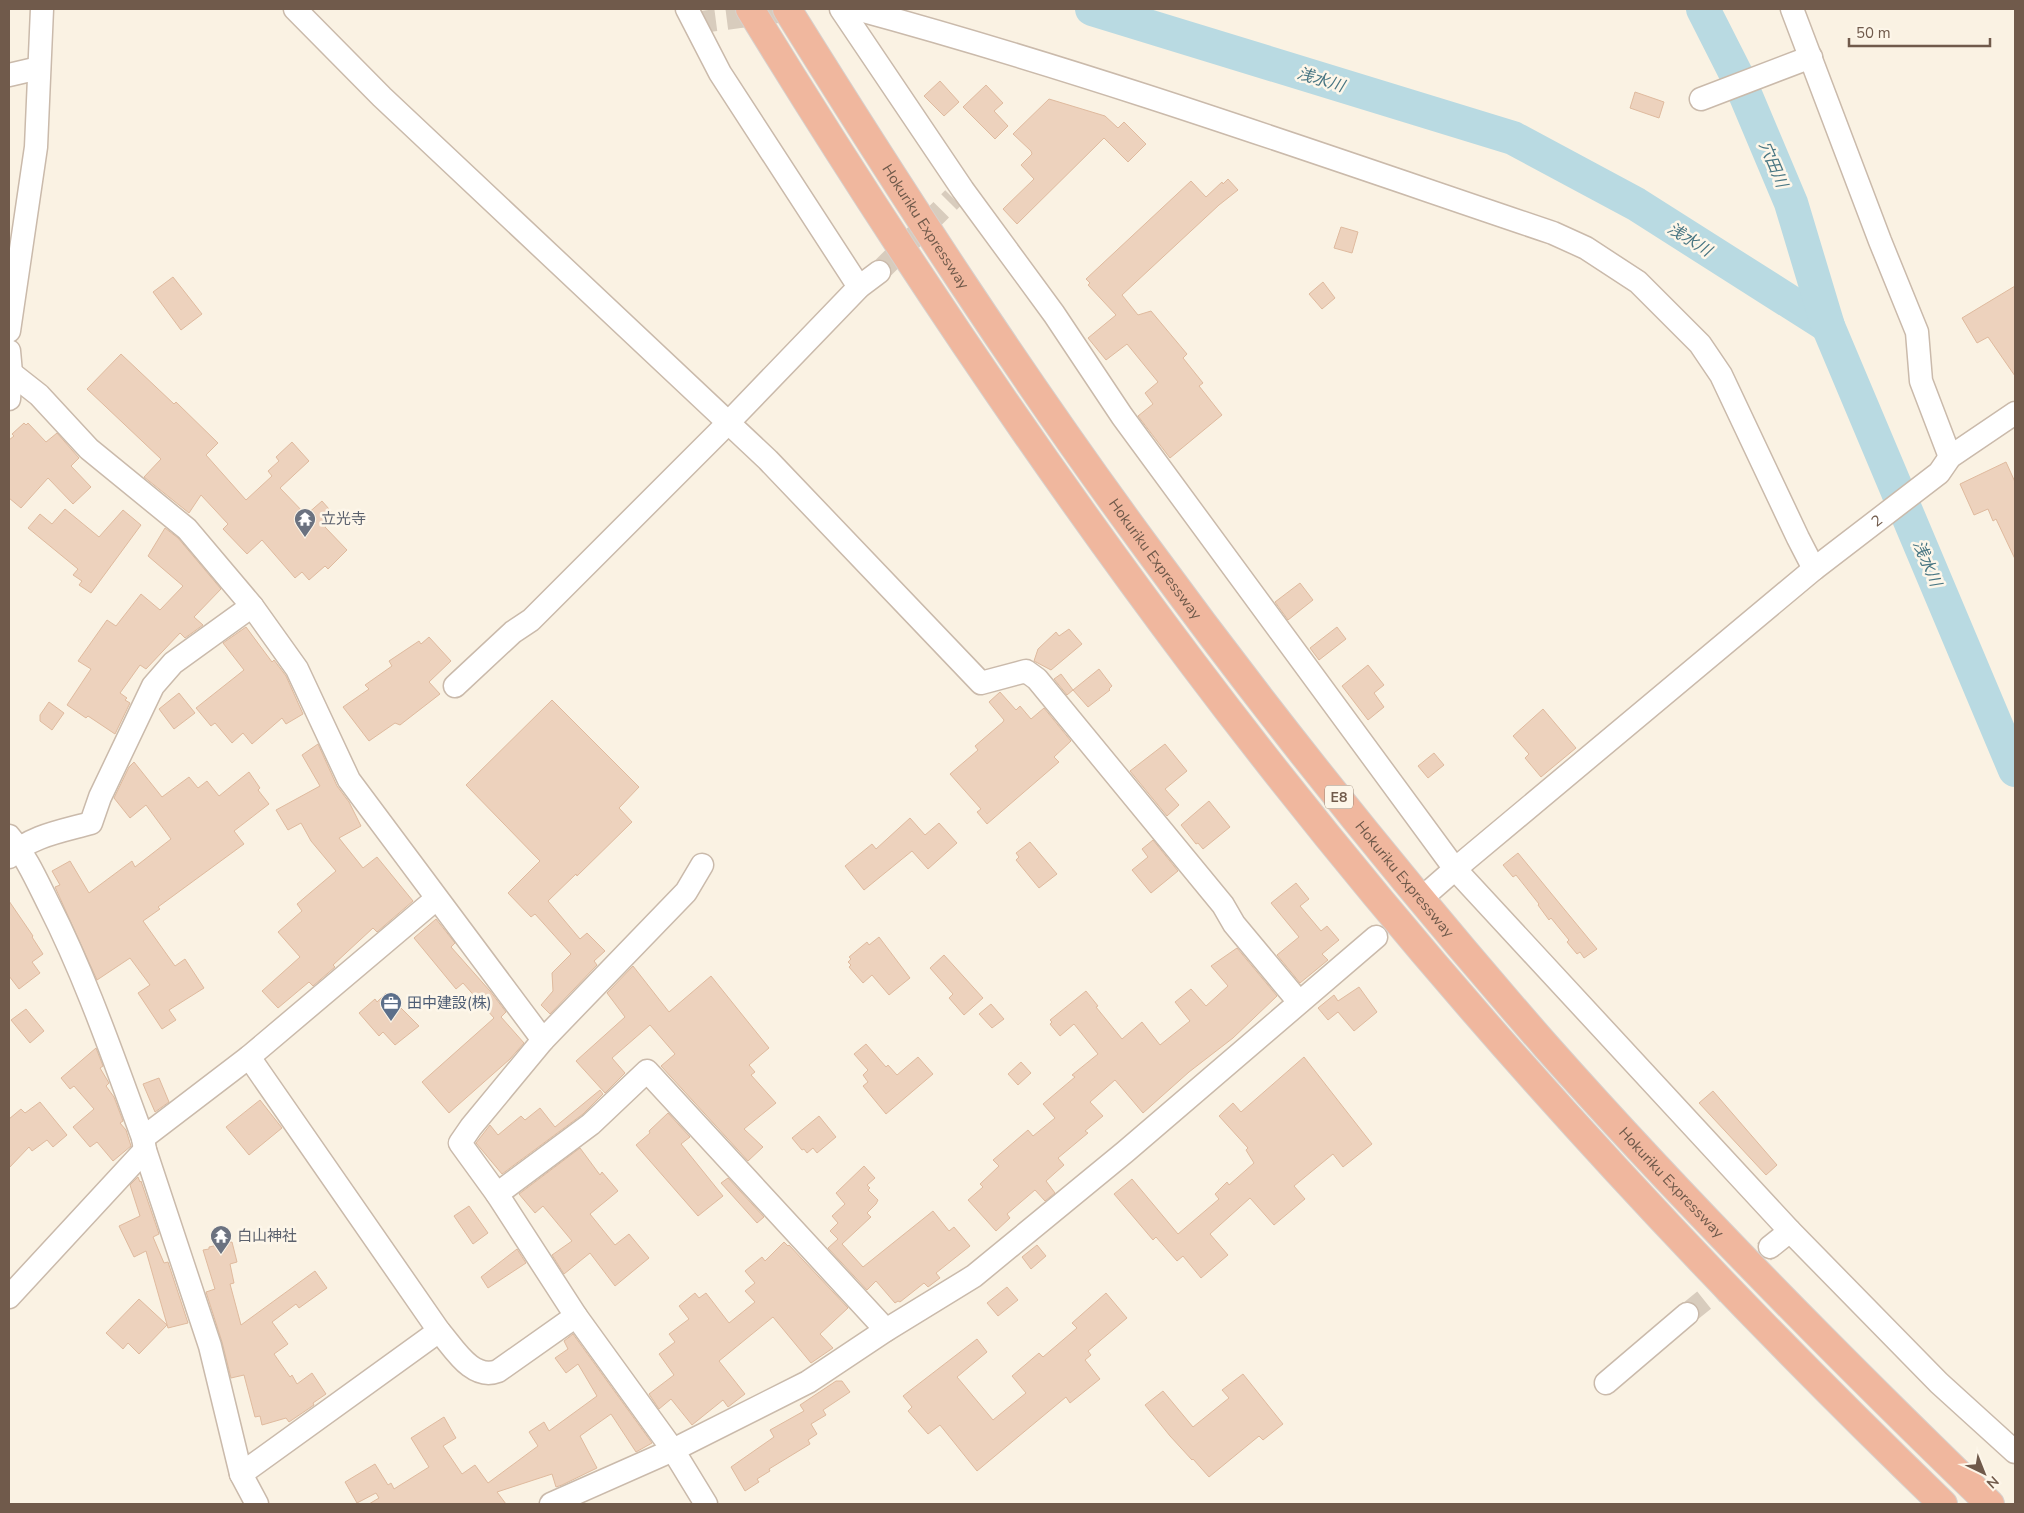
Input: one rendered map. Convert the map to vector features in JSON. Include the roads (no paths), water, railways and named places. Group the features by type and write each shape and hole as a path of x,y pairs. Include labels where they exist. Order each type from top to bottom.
{"highway":[{"name":"E8","path":"750,9 886,226 1032,441 1120,566 1275,770 1437,968 1607,1160 1780,1344 1943,1504"},
{"name":"Hokuriku Expressway","path":"787,9 916,212 1100,482 1222,650 1376,844 1545,1044 1634,1143 1804,1322 1990,1504"}],"street":[{"path":"9,331 36,147 42,9"},
{"path":"295,9 382,97 768,460 982,683 1026,671 1037,679 1223,905 1234,924 1299,1002"},
{"path":"687,9 720,73 859,287"},
{"path":"841,9 958,194 1054,314 1122,416 1454,869 1790,1231 1939,1383 2015,1452"},
{"path":"856,9 966,38 1177,105 1553,233 1586,248 1638,282 1700,344 1722,375 1814,569"},
{"path":"1792,9 1808,59 1917,332 1921,381 1944,465"},
{"path":"1701,99 1808,59"},
{"path":"9,75 39,68"},
{"path":"455,686 513,632 531,620 859,287 879,272"},
{"path":"9,351 11,373 9,399"},
{"path":"11,373 39,396 89,449 187,529 252,606 297,669 349,780 543,1040"},
{"name":"2","path":"1432,890 1454,869 1814,569 1944,465 2015,413"},
{"path":"252,606 173,664 153,686 100,797 91,823 12,846 80,970 144,1144 210,1346 241,1474 257,1504"},
{"path":"702,865 686,892 543,1040 460,1142 497,1194 576,1316 673,1450 706,1504"},
{"path":"9,1297 144,1144 249,1058 436,899"},
{"path":"551,1504 673,1450 808,1382 886,1330 974,1276 1125,1152 1376,937"},
{"path":"249,1058 439,1331 471,1368 489,1374 498,1371 576,1316"},
{"path":"497,1194 592,1124 647,1071 886,1330"},
{"path":"1770,1247 1790,1231"},
{"path":"1606,1383 1687,1314"},
{"path":"241,1474 439,1331"}],"waterway":[{"name":"浅水川","path":"1092,9 1513,138 1636,204 1828,326"},
{"name":"浅水川","path":"1703,9 1740,82 1791,203 1828,326 2015,770"}],"tunnel":[{"path":"694,23 801,9"},
{"path":"879,272 953,198"},
{"path":"1687,1314 1770,1247"}],"place":[{"name":"立光寺","path":"305,538"},
{"name":"田中建設(株)","path":"391,1022"},
{"name":"白山神社","path":"221,1255"}],"water label":[{"name":"穴田川","path":"1774,164"}]}
